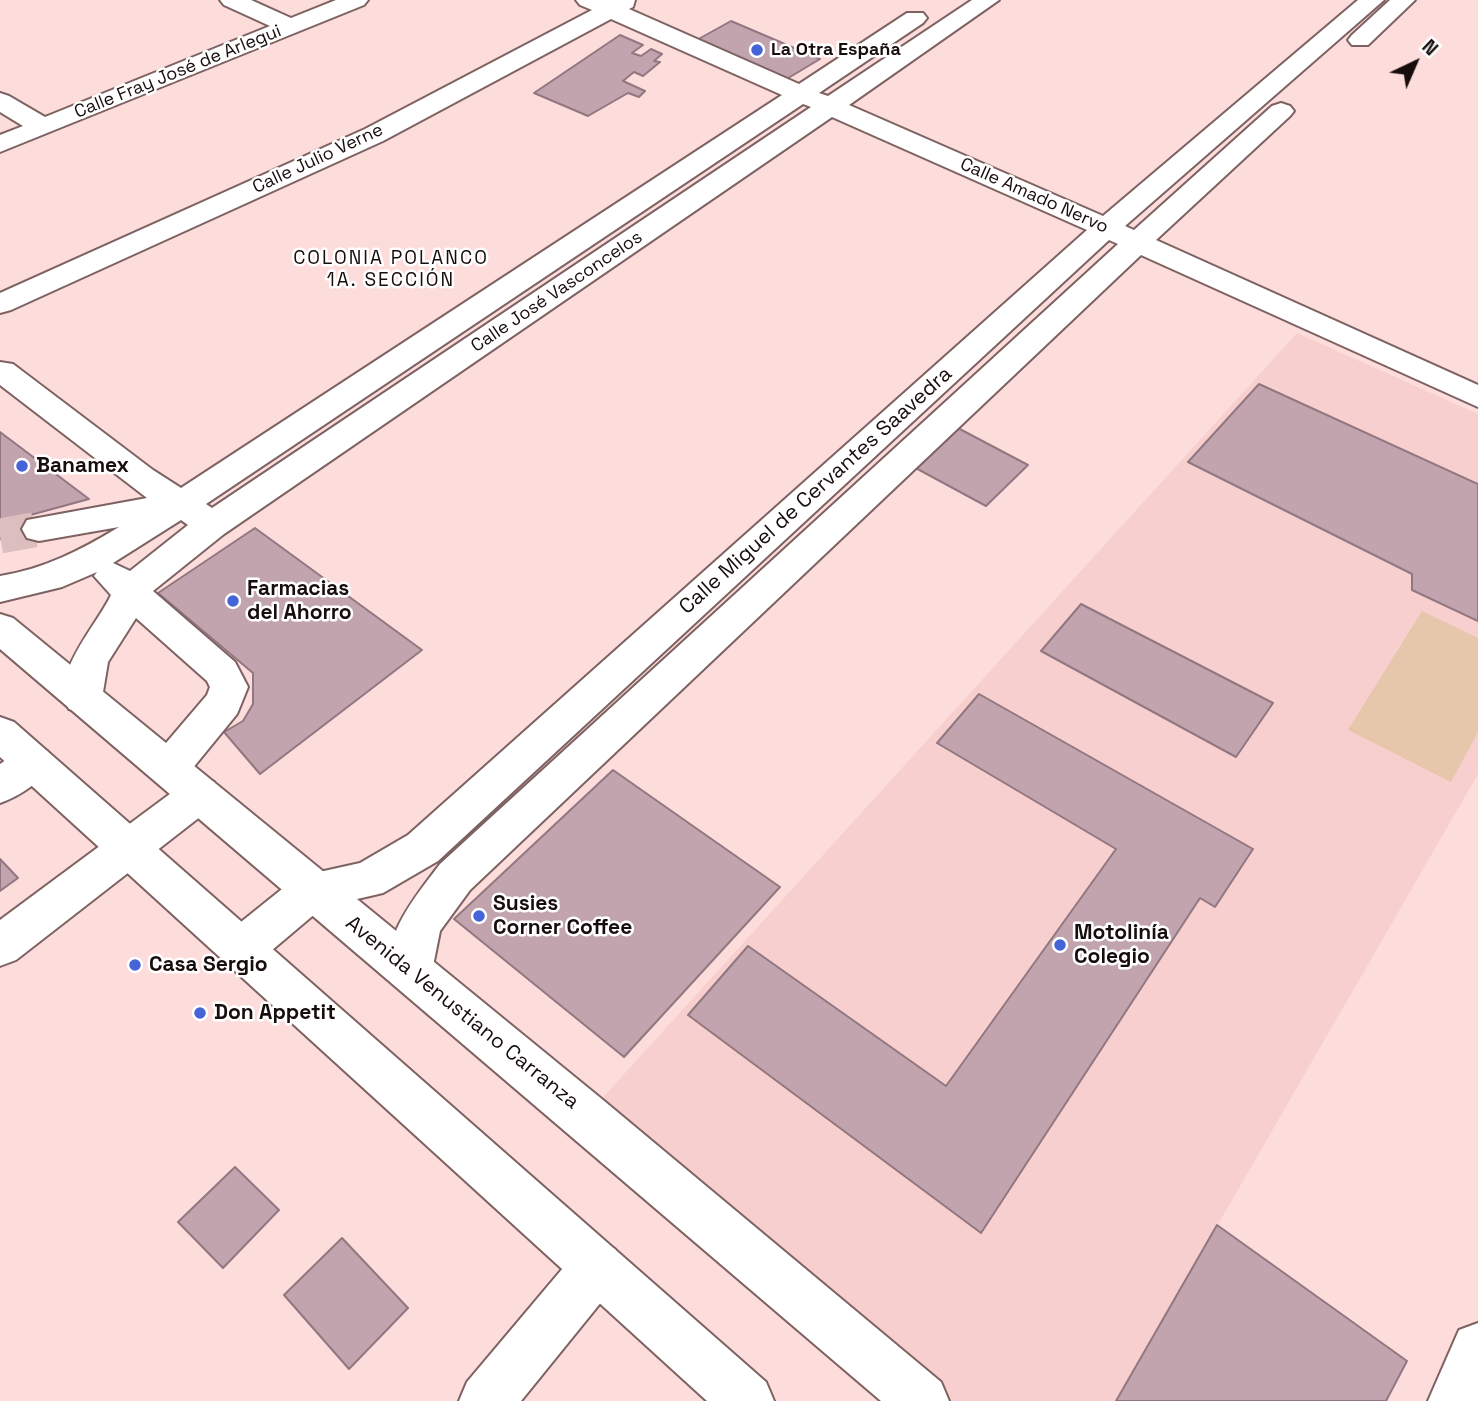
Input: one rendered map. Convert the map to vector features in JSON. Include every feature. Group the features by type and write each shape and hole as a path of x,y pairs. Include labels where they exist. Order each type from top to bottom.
{"street":[{"path":"232,0 291,27"},
{"name":"Calle Fray José de Arlegui","path":"0,144 356,0"},
{"name":"Calle José Vasconcelos","path":"0,589 24,587 90,561 182,503 837,68 939,13 987,0"},
{"name":"Calle Miguel de Cervantes Saavedra","path":"242,948 312,890 368,880 423,848 1106,228 1190,175 1269,106 1373,0"},
{"name":"Calle Miguel de Cervantes Saavedra","path":"1298,79 1403,0"},
{"name":"Calle Amado Nervo","path":"602,2 799,93 1472,385"},
{"name":"Calle Julio Verne","path":"0,304 133,233 332,142 602,2"},
{"name":"Calle José Vasconcelos","path":"83,698 90,660 118,618 131,590 212,525 869,81 939,13"},
{"path":"837,68 869,81"},
{"path":"0,101 42,127"},
{"name":"Calle Miguel de Cervantes Saavedra","path":"410,971 420,924 455,877 1138,242 1190,175"},
{"path":"612,217 644,232"},
{"name":"Calle Julio Verne","path":"0,283 133,233"},
{"path":"970,349 1002,366"},
{"path":"395,362 422,383"},
{"path":"2,371 141,478 212,525"},
{"path":"928,390 960,408"},
{"path":"874,439 908,456"},
{"path":"39,529 182,503"},
{"path":"90,561 131,590 222,672 229,687 223,702 169,768"},
{"name":"Avenida Venustiano Carranza","path":"0,628 586,1116 922,1401"},
{"path":"0,733 747,1401"},
{"path":"0,786 33,762"},
{"path":"0,946 200,794"},
{"path":"486,1401 597,1266"},
{"path":"1455,1401 1478,1349"}],"shaded area":[{"name":"Motolinía Colegio","path":"1297,333 1478,414 1478,774 1116,1401 922,1401 586,1116"},
{"path":"1422,611 1478,638 1478,732 1451,782 1348,730"}],"building":[{"name":"La Otra España","path":"731,21 820,59 785,80 695,41"},
{"path":"620,35 643,45 632,53 641,56 651,49 662,54 654,61 660,62 643,76 634,72 623,81 645,91 639,97 628,93 588,116 534,93"},
{"path":"1259,384 1478,484 1478,621 1412,590 1412,574 1188,462"},
{"path":"956,427 1028,465 986,506 912,466"},
{"name":"Banamex","path":"0,432 89,499 23,517 50,538 10,548 0,538"},
{"path":"255,528 422,650 260,774 224,732 243,721 253,704 253,673 158,593"},
{"path":"1081,604 1273,703 1236,757 1041,651"},
{"path":"979,694 1253,849 1215,907 1200,898 981,1233 688,1015 748,946 946,1086 1116,849 937,743"},
{"path":"613,770 780,887 624,1057 454,919"},
{"path":"0,859 18,878 0,891"},
{"path":"235,1167 279,1210 223,1268 178,1222"},
{"path":"1217,1225 1407,1361 1386,1401 1116,1401"},
{"path":"342,1238 408,1308 349,1369 284,1295"}],"tunnel":[{"path":"0,536 39,529"}],"place":[{"name":"La Otra España","path":"757,50"},
{"name":"Banamex","path":"22,466"},
{"name":"Farmacias del Ahorro","path":"233,601"},
{"name":"Susies Corner Coffee","path":"479,916"},
{"name":"Motolinía Colegio","path":"1060,945"},
{"name":"Casa Sergio","path":"135,965"},
{"name":"Don Appetit","path":"200,1013"}],"district":[{"name":"COLONIA POLANCO 1A. SECCIÓN","path":"391,270"}]}
